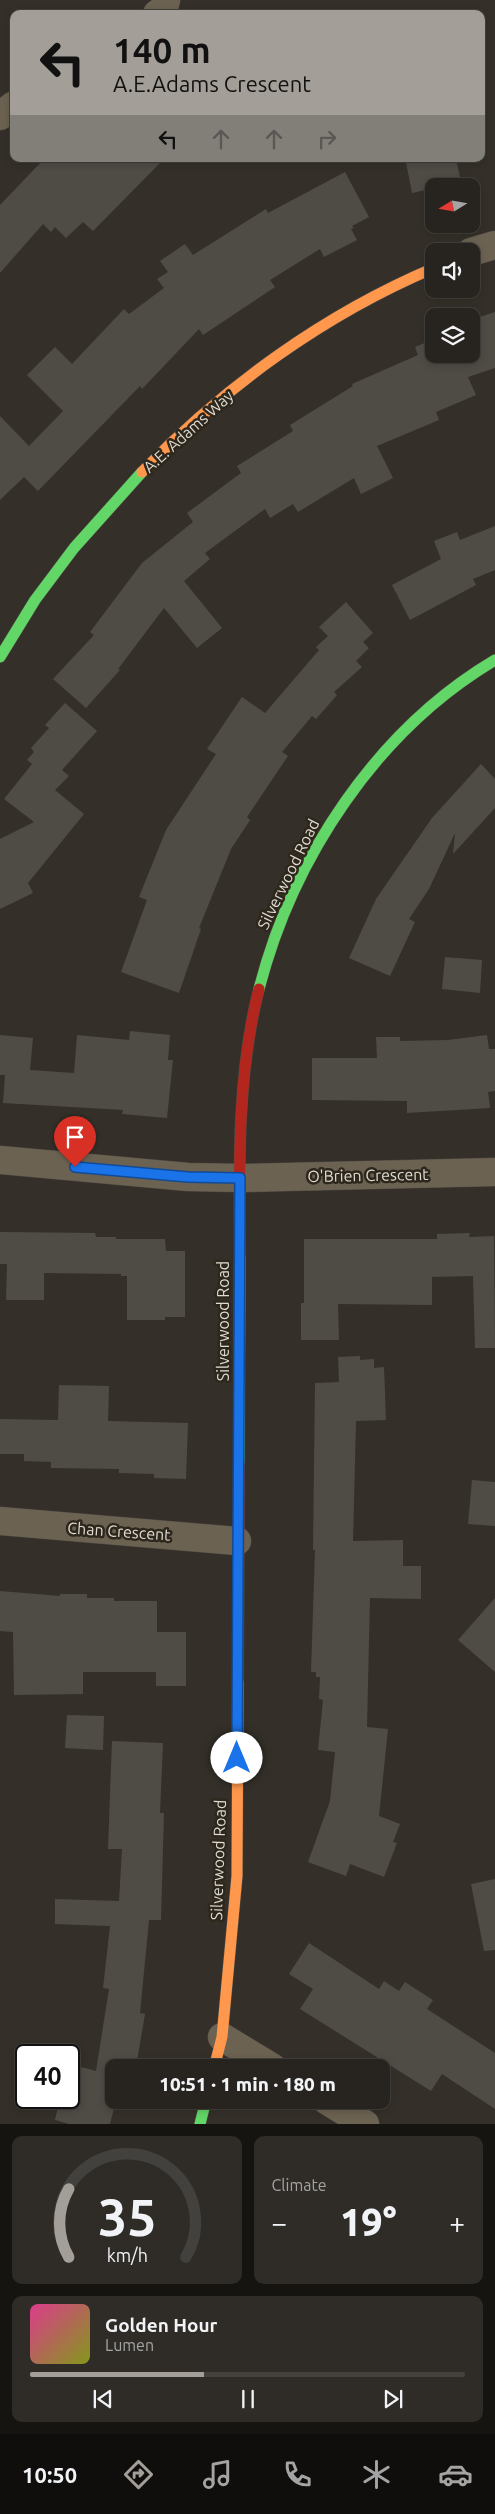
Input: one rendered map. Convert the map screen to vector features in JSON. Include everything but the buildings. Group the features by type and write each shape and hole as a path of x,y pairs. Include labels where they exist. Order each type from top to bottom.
{"street":[{"path":"0,116 10,107"},
{"path":"480,249 495,245"},
{"name":"A.E. Adams Way","path":"0,657 39,593 96,521 154,459 218,402 292,347 372,296 425,272"},
{"name":"Silverwood Road","path":"216,2059 222,2037 237,1876 240,1178 248,1053 259,992 277,929 322,836 356,785 400,735 441,699 495,660"},
{"name":"O'Brien Crescent","path":"0,1160 188,1177 240,1178 495,1172"},
{"name":"Chan Crescent","path":"0,1521 237,1541"},
{"path":"222,2037 258,2059"},
{"path":"200,2124 204,2109"},
{"path":"341,2109 365,2124"}],"traffic: fast":[{"path":"0,657 35,600 74,548 142,472"},
{"path":"259,989 274,940 294,892 318,845 346,801 377,760 413,722 452,689 495,660"},
{"path":"239,1463 240,1256"},
{"path":"200,2124 204,2109"}],"traffic: slow":[{"path":"142,472 207,411 278,355 354,307 425,272"},
{"path":"216,2059 222,2037 237,1876 238,1681"}],"traffic: jam":[{"path":"240,1256 239,1189 243,1088 252,1021 259,989"},
{"path":"238,1681 239,1463"}],"route":[{"path":"75,1167 188,1177 240,1178 237,1758"}]}
